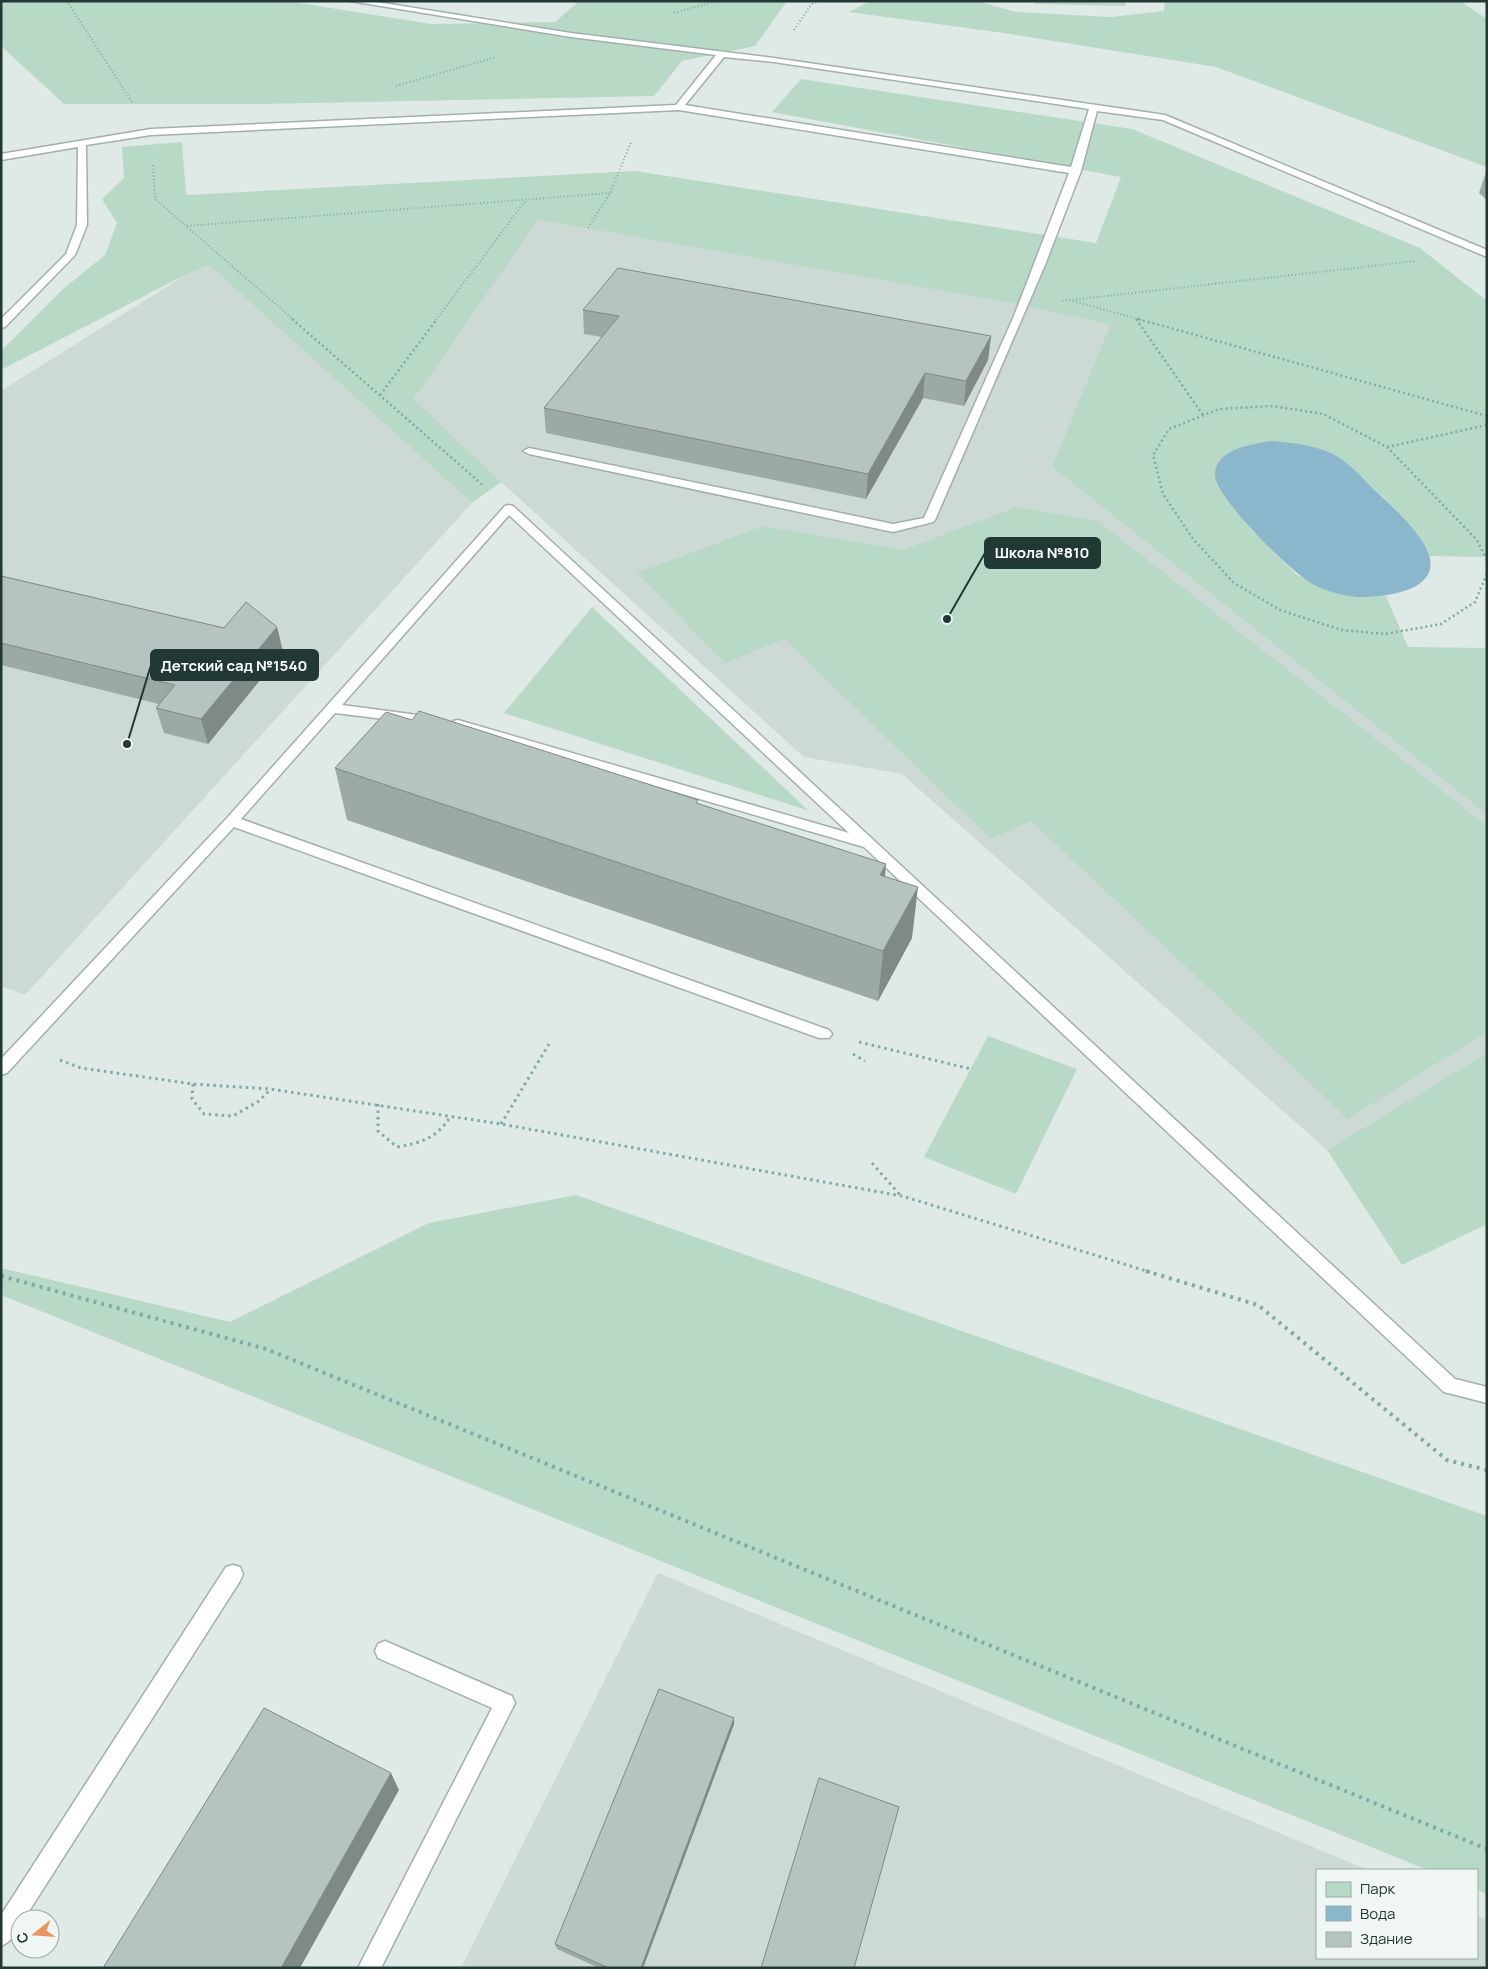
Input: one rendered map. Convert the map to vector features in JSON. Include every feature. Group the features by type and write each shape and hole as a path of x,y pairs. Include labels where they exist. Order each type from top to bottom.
{"lane":[{"path":"354,1 571,35 721,55 774,60 1165,118 1487,254"},
{"path":"679,107 721,55"},
{"path":"1,157 151,132 679,107 1076,171"},
{"path":"529,452 893,528 929,520 1022,305 1076,171 1094,107"},
{"path":"1,325 70,255 82,225 82,144"},
{"path":"1,1069 232,821 509,508 1450,1386 1487,1395"},
{"path":"332,708 457,724 869,844"},
{"path":"232,821 824,1034"},
{"path":"1,1935 234,1574"},
{"path":"369,1968 506,1703 385,1651"}],"path":[{"path":"67,1 151,132 155,199 509,508"},
{"path":"669,15 717,1"},
{"path":"389,88 504,55"},
{"path":"588,228 610,193 629,148"},
{"path":"186,226 610,193"},
{"path":"380,395 526,199"},
{"path":"1022,305 1417,261"},
{"path":"1071,300 1444,402 1487,416"},
{"path":"1135,318 1203,415"},
{"path":"1487,560 1477,540 1387,447 1323,414 1273,406 1219,408 1169,429 1153,455 1163,494 1193,539 1234,583 1280,610 1351,631 1386,634 1441,624 1475,602 1487,573"},
{"path":"1387,447 1487,425"},
{"path":"824,1034 971,1069"},
{"path":"501,1124 549,1044"},
{"path":"24,1046 81,1068 193,1084 270,1089 378,1104 501,1124 902,1196 1258,1305 1447,1460 1487,1470"},
{"path":"193,1084 192,1099 204,1114 214,1115 233,1116 259,1101 270,1089"},
{"path":"378,1104 378,1131 397,1147 428,1142 443,1130 450,1117"},
{"path":"872,1164 902,1196"},
{"path":"1,1276 266,1350 1487,1849"}],"shaded area":[{"path":"538,220 1022,305 1110,325 1052,467 1487,815 1487,1053 1327,1150 902,774 804,757 501,482 414,399"},
{"path":"209,265 472,503 25,995 1,986 1,391 187,274"},
{"path":"658,1573 1366,1869 1316,1869 1316,1959 1478,1959 1478,1916 1487,1920 1487,1968 461,1968"}],"green space":[{"path":"1,1 287,1 431,24 555,22 579,1 787,1 755,46 682,61 654,96 261,104 64,104 1,46"},
{"path":"870,1 977,1 1016,12 1111,17 1164,11 1165,1 1460,1 1487,19 1487,167 1216,67 1004,33 849,12"},
{"path":"1038,1 1125,1 1126,6 1033,4"},
{"path":"801,79 1132,129 1420,248 1487,301 1487,557 1430,556 1412,528 1390,503 1340,459 1221,490 1250,528 1297,575 1363,597 1386,596 1408,647 1487,648 1487,815 1052,467 1110,325 1022,305 538,220 414,399 501,482 472,503 209,265 187,274 1,370 1,351 63,289 105,255 117,223 102,199 124,178 122,147 182,142 186,195 635,171 1096,243 1121,177 772,112"},
{"path":"1016,507 1098,521 1487,826 1487,1032 1348,1119 1031,821 991,839 784,639 725,663 637,573 763,526 903,550"},
{"path":"592,607 808,811 504,713"},
{"path":"988,1036 1077,1069 1016,1194 924,1157"},
{"path":"1487,1053 1487,1224 1402,1265 1327,1150"},
{"path":"576,1195 1487,1516 1487,1894 1478,1890 1478,1869 1426,1869 1,1295 1,1268 230,1322 429,1223"}],"water":[{"path":"1271,441 1315,447 1340,458 1350,466 1400,514 1421,539 1429,555 1430,567 1427,576 1420,583 1400,592 1388,595 1354,597 1322,589 1291,568 1242,518 1219,487 1215,476 1216,467 1227,454 1245,446"}],"building":[{"path":"618,268 991,336 966,381 925,373 868,474 544,408 619,316 583,310"},
{"path":"1,576 224,628 246,602 277,627 201,719 156,708 175,685 1,643"},
{"path":"419,711 698,800 696,803 886,864 880,875 918,887 883,951 335,768 386,712 412,720"},
{"path":"659,1689 734,1718 641,1968 609,1968 555,1944"},
{"path":"264,1708 391,1773 281,1968 103,1968"},
{"path":"819,1778 899,1807 854,1968 761,1968"}],"place":[{"name":"Школа №810","path":"947,619"},
{"name":"Детский сад №1540","path":"127,744"}]}
